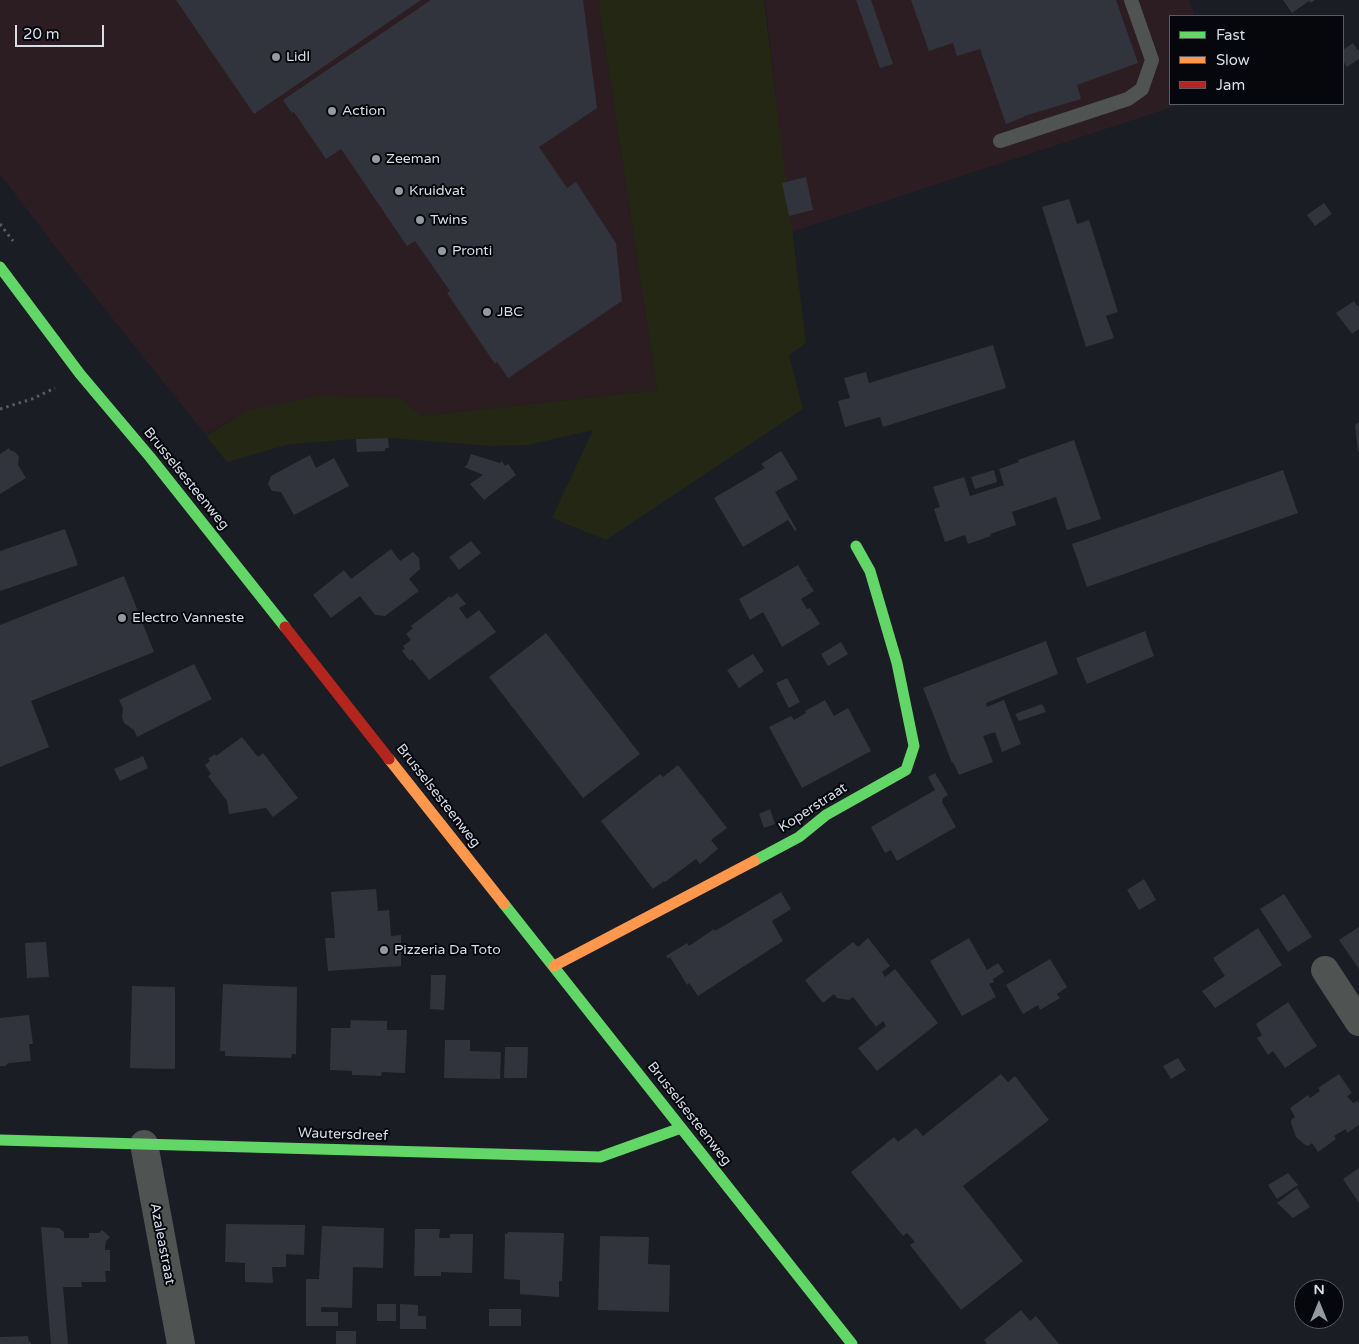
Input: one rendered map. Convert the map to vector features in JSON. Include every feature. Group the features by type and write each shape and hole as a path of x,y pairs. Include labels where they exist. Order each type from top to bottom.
{"main road":[{"name":"Brusselsesteenweg","path":"0,267 80,374 150,457 852,1344"},
{"name":"Koperstraat","path":"554,966 799,837 826,815 906,770 914,746 897,663 870,571 856,546"},
{"name":"Wautersdreef","path":"0,1140 600,1157 681,1128"}],"street":[{"path":"1325,970 1359,1022"},
{"name":"Azaleastraat","path":"144,1144 182,1344"}],"lane":[{"path":"1000,141 1128,99 1142,89 1152,60 1131,0"}],"path":[{"path":"0,409 32,399 80,374"}],"shaded area":[{"path":"0,0 598,0 657,390 422,416 401,398 246,411 206,435 60,253 0,174"},
{"path":"765,0 1189,0 1195,15 1169,15 1169,105 1179,105 791,232"}],"green space":[{"path":"598,0 764,0 806,343 789,355 803,409 606,540 552,518 593,430 528,445 491,446 389,438 290,444 227,462 206,436 246,411 317,396 401,398 422,416 657,390"}],"building":[{"name":"Lidl","path":"176,0 421,0 254,114"},
{"path":"431,0 583,0 597,108 539,147 567,188 576,182 616,243 622,301 508,378 497,362 495,364 447,293 450,291 415,241 407,246 341,149 326,159 294,112 292,113 283,100"},
{"path":"856,0 871,0 893,64 880,68"},
{"path":"911,0 1116,0 1138,63 1077,85 1081,99 1024,116 1006,124 980,49 957,56 953,43 929,51"},
{"path":"1283,0 1315,0 1311,3 1309,1 1292,13"},
{"path":"1353,43 1359,52 1359,59 1347,67 1344,62 1344,49"},
{"path":"806,177 813,210 789,216 782,183"},
{"path":"1069,199 1077,224 1089,220 1118,312 1106,316 1114,338 1086,347 1042,207"},
{"path":"1324,203 1332,214 1315,226 1307,215"},
{"path":"1354,301 1359,308 1359,329 1352,334 1336,313"},
{"path":"993,345 1006,388 883,427 880,417 845,427 838,401 850,398 844,378 866,372 869,383"},
{"path":"1359,422 1359,451 1358,452 1355,425"},
{"path":"388,438 389,448 385,448 385,451 357,452 356,439"},
{"path":"1074,440 1101,519 1067,530 1056,497 1012,512 1016,525 990,534 991,536 968,544 965,535 945,542 934,509 940,507 933,487 964,477 970,496 1004,485 999,469 1019,462 1018,460"},
{"path":"9,448 19,457 18,465 26,478 0,494 0,454"},
{"path":"781,451 798,479 775,492 797,530 795,531 788,520 743,547 714,498 765,468 761,464"},
{"path":"471,454 500,463 502,461 505,466 508,464 516,475 484,500 470,484 483,475 464,467 467,465"},
{"path":"310,455 316,468 334,458 349,486 294,515 281,492 272,491 268,484 271,476"},
{"path":"994,470 997,482 975,489 971,477"},
{"path":"1283,470 1298,513 1087,587 1072,544"},
{"path":"65,529 78,565 0,591 0,551"},
{"path":"471,541 481,553 459,570 449,557"},
{"path":"391,549 400,561 413,552 419,558 420,569 409,579 419,591 385,616 375,615 360,596 331,618 313,595 344,570 351,579"},
{"path":"798,565 805,577 808,578 806,579 814,591 801,599 807,609 810,608 820,624 782,647 763,612 750,620 739,599"},
{"path":"124,576 154,652 31,701 49,747 0,767 0,625"},
{"path":"457,593 466,604 459,608 467,619 479,610 496,632 429,680 412,659 410,661 402,651 405,649 403,646 411,640 406,634 413,628 411,626 450,596 451,598"},
{"path":"1145,631 1154,656 1087,684 1076,658"},
{"path":"546,633 640,754 583,798 489,677"},
{"path":"1046,641 1058,674 986,703 987,707 1004,700 1021,744 1002,752 995,732 983,736 993,762 959,775 952,763 923,688"},
{"path":"841,642 848,654 828,666 821,654"},
{"path":"753,654 764,671 739,688 727,670"},
{"path":"194,664 212,699 137,737 134,730 124,723 122,717 123,708 119,700"},
{"path":"787,678 800,702 789,708 776,683"},
{"path":"825,700 834,716 848,708 871,751 802,788 769,727 791,716 794,720 806,713 805,711"},
{"path":"1042,704 1046,712 1019,721 1015,714"},
{"path":"242,737 258,757 263,753 298,798 273,817 266,808 229,814 227,801 208,776 211,774 205,765 210,761 208,759 215,754 216,756"},
{"path":"143,756 148,768 120,781 114,769"},
{"path":"678,765 727,828 711,840 718,849 700,864 696,859 653,889 601,821 660,774 663,777"},
{"path":"935,773 948,795 943,798 942,802 956,827 897,861 891,850 885,853 871,827 935,790 928,777"},
{"path":"770,809 775,824 764,828 759,814"},
{"path":"1144,879 1156,900 1139,910 1127,890"},
{"path":"376,889 378,911 389,910 391,936 401,935 401,966 328,971 325,938 335,938 331,892"},
{"path":"781,892 791,909 772,921 783,941 698,996 689,983 687,985 670,957 668,959 666,956 687,943 689,946 714,929 715,931"},
{"path":"1284,894 1312,937 1288,952 1260,909"},
{"path":"1359,927 1359,969 1339,940"},
{"path":"1258,928 1282,965 1215,1008 1202,991 1225,976 1213,958"},
{"path":"868,938 890,966 882,972 885,977 895,969 938,1023 877,1071 858,1048 886,1026 883,1021 876,1027 853,997 849,1000 837,998 834,994 823,1003 805,980 853,942 858,947"},
{"path":"969,938 987,970 998,963 1004,972 993,979 994,982 989,984 996,997 962,1016 930,961"},
{"path":"46,942 49,977 27,978 25,943"},
{"path":"1050,959 1067,987 1057,994 1060,998 1040,1010 1038,1005 1023,1014 1006,985"},
{"path":"431,975 446,975 444,1010 430,1009"},
{"path":"223,984 297,987 296,1054 292,1054 291,1058 225,1056 225,1051 220,1051"},
{"path":"132,986 175,987 175,1069 130,1068"},
{"path":"1288,1002 1317,1046 1285,1068 1273,1051 1268,1055 1257,1038 1262,1035 1256,1024"},
{"path":"29,1015 33,1044 29,1044 31,1061 9,1063 5,1066 0,1066 0,1018"},
{"path":"351,1020 387,1021 387,1030 407,1030 405,1073 382,1072 381,1076 352,1075 352,1071 330,1070 331,1028 350,1028"},
{"path":"445,1040 470,1040 470,1051 501,1052 500,1079 444,1078"},
{"path":"505,1047 528,1047 527,1078 504,1078"},
{"path":"1178,1058 1186,1070 1171,1079 1163,1066"},
{"path":"1001,1074 1008,1082 1015,1076 1049,1120 963,1186 1023,1261 961,1310 910,1245 915,1242 907,1233 903,1236 851,1172 894,1137 898,1142 916,1128 923,1136"},
{"path":"1339,1074 1352,1093 1347,1096 1353,1103 1357,1101 1359,1104 1359,1125 1347,1133 1346,1129 1334,1136 1336,1139 1318,1152 1312,1143 1308,1146 1296,1137 1291,1123 1291,1120 1295,1117 1290,1108 1308,1095 1310,1098 1320,1091 1318,1088"},
{"path":"1359,1168 1359,1203 1343,1179"},
{"path":"1288,1173 1298,1185 1277,1199 1268,1185"},
{"path":"1297,1188 1310,1207 1293,1218 1277,1203"},
{"path":"226,1224 305,1225 304,1255 286,1254 286,1267 272,1267 273,1283 245,1282 245,1263 225,1262"},
{"path":"322,1226 384,1228 383,1268 353,1267 352,1308 321,1307 321,1312 338,1312 338,1326 306,1326 306,1279 319,1279"},
{"path":"41,1227 59,1228 64,1232 64,1238 89,1238 89,1233 99,1233 102,1230 110,1237 106,1241 105,1250 110,1250 110,1271 105,1271 106,1282 81,1282 82,1287 63,1287 68,1344 51,1344"},
{"path":"415,1229 440,1229 439,1238 450,1238 450,1234 473,1234 472,1273 441,1272 441,1276 414,1276"},
{"path":"508,1232 564,1233 562,1281 559,1281 559,1297 520,1294 520,1280 504,1279 505,1234"},
{"path":"600,1236 649,1237 648,1264 670,1265 669,1312 598,1310"},
{"path":"377,1304 396,1304 396,1321 377,1321"},
{"path":"400,1304 418,1305 418,1316 426,1316 426,1329 400,1329"},
{"path":"489,1309 521,1309 521,1326 489,1326"},
{"path":"1021,1310 1030,1321 1036,1316 1059,1344 987,1344 984,1340"},
{"path":"336,1331 356,1331 356,1344 336,1344"},
{"path":"28,1336 31,1344 0,1344 0,1337"}],"traffic: fast":[{"path":"0,267 80,374 150,457 285,627"},
{"path":"754,861 799,837 826,815 906,770 914,746 897,663 870,571 856,546"},
{"path":"504,904 852,1344"},
{"path":"0,1140 600,1157 681,1128"}],"traffic: slow":[{"path":"389,759 504,904"},
{"path":"554,966 754,861"}],"traffic: jam":[{"path":"285,627 389,759"}],"place":[{"name":"Lidl","path":"276,57"},
{"name":"Action","path":"332,111"},
{"name":"Zeeman","path":"376,159"},
{"name":"Kruidvat","path":"399,191"},
{"name":"Twins","path":"420,220"},
{"name":"Pronti","path":"442,251"},
{"name":"JBC","path":"487,312"},
{"name":"Electro Vanneste","path":"122,618"},
{"name":"Pizzeria Da Toto","path":"384,950"}]}
